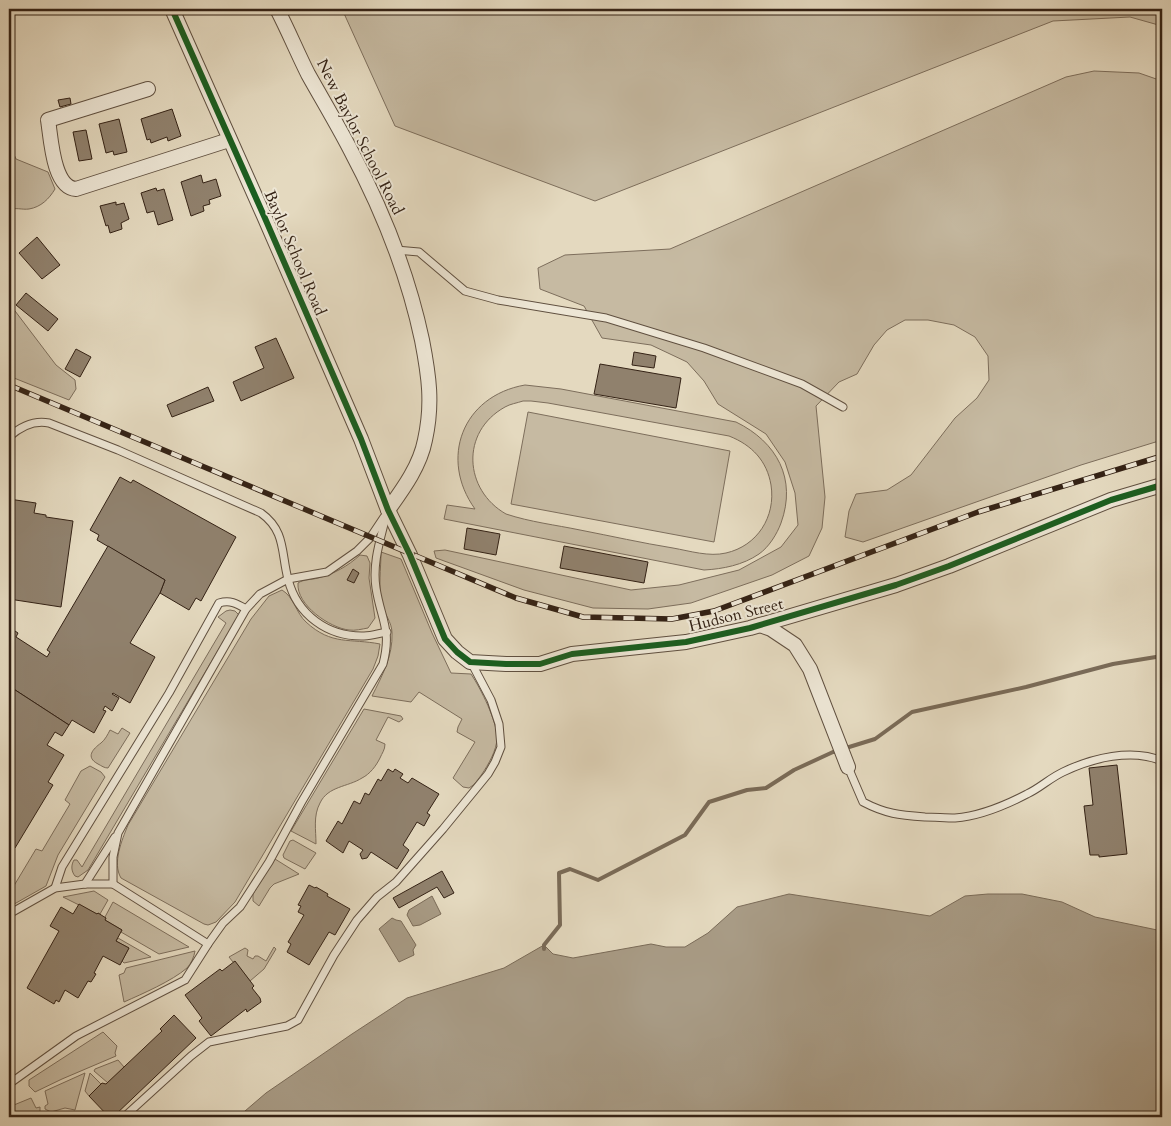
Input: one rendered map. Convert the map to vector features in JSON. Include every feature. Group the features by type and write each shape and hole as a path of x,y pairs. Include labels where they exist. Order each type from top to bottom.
{"street":[{"name":"Baylor School Road","path":"172,9 361,439 388,510"},
{"name":"New Baylor School Road","path":"277,9 308,72 351,151 396,250 416,313 430,376 430,416 425,442 404,488 388,510"},
{"path":"148,89 48,120 57,171 65,185 71,189 76,189 230,140"},
{"name":"Hudson Street","path":"470,662 540,664 572,654 686,642 760,625 904,582 949,566 1111,500 1162,486"},
{"path":"388,510 410,555 445,639 470,662"},
{"path":"760,625 772,629 795,645 810,669 848,767"}],"lane":[{"path":"396,250 419,252 465,291 498,300 606,318 704,348 802,384 843,407"},
{"path":"9,437 32,423 49,423 118,450 261,513 271,520 280,538 284,549 288,579 303,610 312,620 332,631 349,636 366,636 387,632"},
{"path":"85,884 118,833 246,609 260,594 288,579 327,572 357,551 370,538 388,510"},
{"path":"9,1084 76,1036 184,980 223,923 240,906 250,892 383,664 387,649 387,632 376,588 375,556 388,510"},
{"path":"55,888 62,867 169,694 219,603 228,600 246,609"},
{"path":"124,1117 209,1042 287,1026 298,1020 334,955 357,920 376,897 396,882 444,829 488,774 501,747 501,732 491,700 470,662"},
{"path":"848,767 863,802 877,809 898,815 955,818 983,813 1028,794 1062,772 1088,762 1123,755 1152,757 1162,762"},
{"path":"113,884 113,857 118,833"},
{"path":"9,914 55,888 85,884 113,884 208,944"}],"shaded area":[{"path":"342,9 1162,9 1162,26 1130,17 1053,21 595,201 395,126"},
{"path":"1094,71 1139,73 1162,81 1162,440 1081,465 863,542 845,537 849,511 856,494 887,490 911,475 955,418 977,398 989,380 988,356 975,337 954,325 928,320 905,320 887,330 874,345 857,374 839,382 816,406 825,497 822,528 809,556 772,575 691,603 648,609 593,608 524,590 436,558 434,551 445,550 631,590 679,585 739,570 781,547 798,525 795,493 785,462 766,434 718,404 704,381 687,362 651,345 602,338 584,306 540,289 538,268 565,255 670,249 1066,77"},
{"path":"9,143 16,159 48,172 55,189 41,204 29,209 9,210"},
{"path":"9,303 56,365 75,380 76,389 69,400 9,376"},
{"path":"525,385 561,389 736,422 763,440 780,464 785,477 785,507 777,532 766,548 753,558 733,566 704,570 444,519 447,505 475,509 464,490 459,470 458,451 463,432 472,416 486,402 503,391","holes":["531,401 729,436 751,449 766,468 772,497 767,519 755,537 747,544 726,553 713,554 638,542 506,514 492,504 482,491 475,476 474,446 480,431 490,418 509,405"]},
{"path":"528,412 730,451 714,542 511,504"},
{"path":"381,552 401,559 451,673 471,674 484,696 491,714 496,731 496,747 482,774 475,784 469,788 463,787 453,778 475,742 457,732 462,719 419,692 411,702 372,696 386,666 392,641 391,625 381,597"},
{"path":"360,555 367,556 370,563 369,578 375,618 368,628 349,630 324,620 308,607 302,599 298,583 335,572"},
{"path":"282,590 306,622 315,630 324,635 342,640 380,644 378,656 373,669 235,902 216,922 208,925 121,878 117,866 119,852 128,825 251,619 269,596"},
{"path":"230,610 235,611 239,615 88,870 78,877 75,876 72,868 74,860 77,860 82,867 226,623 218,617"},
{"path":"364,709 401,716 403,719 399,722 388,717 376,740 385,744 384,750 377,764 370,772 357,781 333,790 324,797 316,813 316,844 291,831"},
{"path":"122,728 130,733 108,768 103,767 92,759 92,753 110,730 118,734"},
{"path":"90,766 101,772 105,777 58,855 46,886 9,907 9,894 36,849 42,851 70,804 65,800 81,771"},
{"path":"293,840 316,853 305,869 284,858 283,855 290,841"},
{"path":"275,859 299,874 274,884 259,906 253,901 253,894"},
{"path":"94,891 108,900 100,914 63,897"},
{"path":"789,894 930,916 965,896 1022,894 1062,902 1095,917 1162,931 1162,1117 238,1117 266,1093 407,998 504,968 544,945 553,954 573,958 651,944 666,947 685,947 708,933 737,907"},
{"path":"432,896 441,914 420,925 413,926 407,915 409,910"},
{"path":"113,902 189,947 159,954 121,932 122,930 105,920"},
{"path":"392,918 401,921 416,945 413,950 414,955 399,962 379,929"},
{"path":"118,938 151,957 124,963 122,961 129,948 116,941"},
{"path":"274,947 276,949 264,969 250,981 229,957 245,948 248,950 247,956 253,959 255,956 258,956 266,961"},
{"path":"195,951 190,964 181,973 157,987 124,1002 119,975 124,973 126,968"},
{"path":"103,1032 117,1046 116,1056 35,1092 29,1086 29,1080"},
{"path":"118,1060 124,1067 108,1083 94,1071 95,1069"},
{"path":"85,1073 75,1110 65,1108 51,1112 45,1109 45,1106 48,1104 45,1091"},
{"path":"90,1073 101,1084 89,1096 85,1091"},
{"path":"31,1098 36,1108 40,1107 40,1112 9,1116 9,1107"}],"building":[{"path":"70,98 71,104 60,107 58,100"},
{"path":"172,109 181,136 168,141 167,137 151,143 150,139 147,140 141,119"},
{"path":"119,119 127,152 114,155 113,151 106,153 99,124"},
{"path":"86,130 92,159 79,161 73,132"},
{"path":"201,175 203,183 216,179 221,196 209,200 210,204 203,206 204,211 191,216 181,182"},
{"path":"156,188 157,191 164,189 173,220 158,225 154,211 147,213 141,193"},
{"path":"116,202 116,205 124,203 129,219 121,223 122,229 110,233 100,206"},
{"path":"37,237 60,265 42,279 19,253"},
{"path":"26,293 58,319 48,331 16,305"},
{"path":"276,338 294,378 241,401 233,382 264,368 255,347"},
{"path":"76,349 91,357 80,377 65,369"},
{"path":"634,352 656,356 654,368 632,365"},
{"path":"600,364 681,378 676,408 594,394"},
{"path":"208,387 214,401 172,417 167,405"},
{"path":"120,477 131,483 133,480 236,537 201,601 196,598 189,610 160,593 165,580 97,540 99,535 90,530"},
{"path":"9,499 36,503 34,513 46,515 46,517 73,521 61,607 9,599"},
{"path":"467,528 500,534 496,555 464,549"},
{"path":"108,546 165,580 160,593 130,643 155,657 130,703 112,694 119,698 112,711 105,706 103,710 106,711 94,733 72,720 69,725 9,686 9,627 18,633 16,637 47,657 50,652 47,650"},
{"path":"564,546 648,562 644,583 560,568"},
{"path":"353,569 359,573 354,583 347,580"},
{"path":"9,686 69,725 62,736 55,732 47,745 64,755 48,782 53,785 15,848 9,844"},
{"path":"1117,765 1127,854 1099,857 1099,855 1090,855 1084,806 1093,805 1089,768"},
{"path":"388,769 393,772 395,769 403,774 400,778 408,783 412,778 439,794 427,813 430,815 424,826 417,822 403,845 409,850 397,869 371,852 367,858 362,859 360,854 363,850 349,841 343,853 326,841 338,821 342,824 354,801 360,804 365,793 369,795 378,779 381,781"},
{"path":"442,871 454,893 444,898 437,887 399,908 393,898"},
{"path":"309,885 328,894 327,896 350,909 335,935 329,932 309,965 287,952 291,944 288,942 304,915 298,912 301,906 298,905"},
{"path":"79,904 98,913 106,918 105,920 122,930 116,941 129,948 120,965 103,956 94,973 96,974 91,982 88,981 78,998 65,990 59,1002 56,1000 54,1004 27,988 59,931 50,926 61,907 73,914"},
{"path":"235,961 254,986 252,988 261,1002 247,1012 246,1009 211,1036 199,1021 202,1018 185,995 220,969 222,971"},
{"path":"174,1015 196,1038 113,1117 109,1117 89,1096 102,1083 106,1084 162,1031 160,1029"}],"waterway":[{"path":"544,949 544,945 560,925 559,873 570,869 598,880 685,835 709,802 747,790 766,788 794,770 833,752 875,739 912,712 1026,687 1113,664 1162,656"}],"railway":[{"path":"9,385 516,598 583,617 672,619 714,611 978,512 1162,456"}],"cycle path":[{"path":"172,9 361,439 388,510 410,555 445,639 470,662 540,664 572,654 686,642 750,628 896,585 949,566 1111,500 1162,485"}]}
